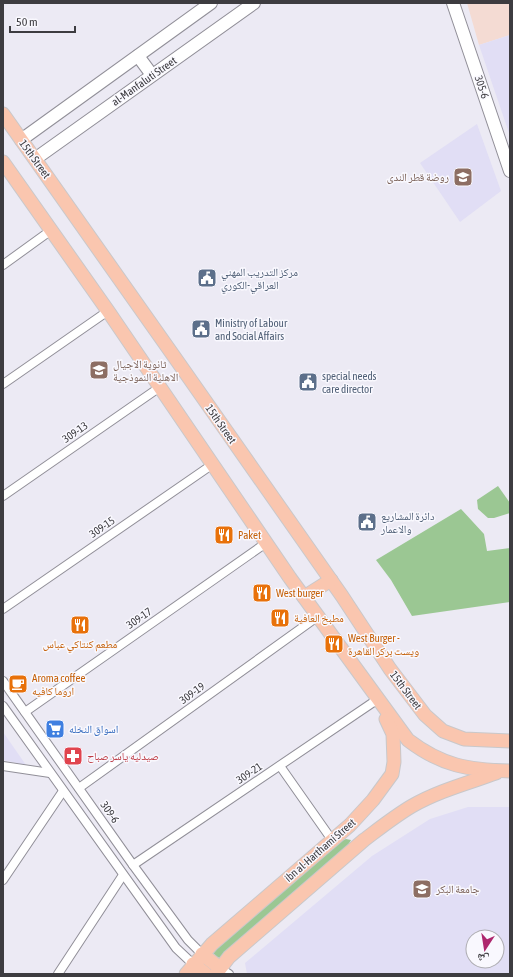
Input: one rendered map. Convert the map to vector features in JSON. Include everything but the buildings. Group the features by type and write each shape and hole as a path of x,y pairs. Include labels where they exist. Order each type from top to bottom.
{"main road":[{"name":"15th Street","path":"3,114 331,580 390,669 425,714 442,731 464,739 510,741"},
{"path":"3,162 50,231 108,311 317,617 408,740 426,753 470,770 507,771"},
{"path":"304,598 331,580"},
{"name":"ibn al-Harthami Street","path":"189,969 202,954 350,824 384,786 392,774 394,762 393,734 378,699"},
{"name":"ibn al-Harthami Street","path":"222,972 229,957 294,900 364,840 412,806 449,789 507,771"},
{"path":"350,824 364,840"},
{"path":"282,884 294,900"},
{"path":"202,954 222,972"},
{"path":"189,969 206,974"}],"street":[{"path":"21,140 211,3"},
{"name":"al-Manfaluti Street","path":"35,159 254,3"},
{"name":"305-6","path":"453,3 510,171"},
{"path":"138,56 152,75"},
{"path":"3,265 50,231"},
{"path":"3,384 108,311"},
{"name":"309-13","path":"3,496 160,387"},
{"name":"309-15","path":"3,609 213,464"},
{"name":"309-17","path":"25,712 266,543"},
{"name":"309-19","path":"79,788 317,617"},
{"name":"309-6","path":"3,681 133,865 188,940 202,954"},
{"name":"309-21","path":"133,865 378,699"},
{"path":"3,706 176,948 189,969"},
{"path":"3,766 50,773"},
{"path":"280,766 332,840"},
{"path":"3,880 63,791"},
{"path":"87,825 99,816"},
{"path":"58,974 123,875"}],"shaded area":[{"path":"467,3 510,3 510,35 479,45"},
{"path":"510,35 510,136 479,45"},
{"name":"روضة قطر الندى","path":"477,124 501,191 460,222 420,163"},
{"path":"3,732 26,765 3,760"},
{"name":"جامعة البكر","path":"468,807 510,807 510,974 247,974 245,963 372,856 430,819"}],"green space":[{"path":"498,486 510,503 510,513 494,518 488,518 478,509 477,500"},
{"path":"461,509 484,534 487,551 510,548 510,602 412,616 391,580 376,560"},
{"path":"346,839 351,840 344,852 220,958 213,953 214,949 341,841"}],"place":[{"name":"روضة قطر الندى","path":"463,177"},
{"name":"مركز التدريب المهني العراقي-الكوري","path":"207,278"},
{"name":"Ministry of Labour and Social Affairs","path":"201,329"},
{"name":"ثانوية الاجيال الاهلية النموذجية","path":"99,370"},
{"name":"special needs care director","path":"308,382"},
{"name":"دائرة المشاريع والاعمار","path":"367,522"},
{"name":"Paket","path":"224,535"},
{"name":"West burger","path":"262,593"},
{"name":"مطبخ العافية","path":"280,618"},
{"name":"مطعم كنتاكي عباس","path":"80,625"},
{"name":"West Burger - ويست بركر القاهرة","path":"334,644"},
{"name":"Aroma coffee اروما كافيه","path":"18,684"},
{"name":"اسواق النخله","path":"55,729"},
{"name":"صيدليه ياسر صباح","path":"73,756"},
{"name":"جامعة البكر","path":"422,889"}]}
